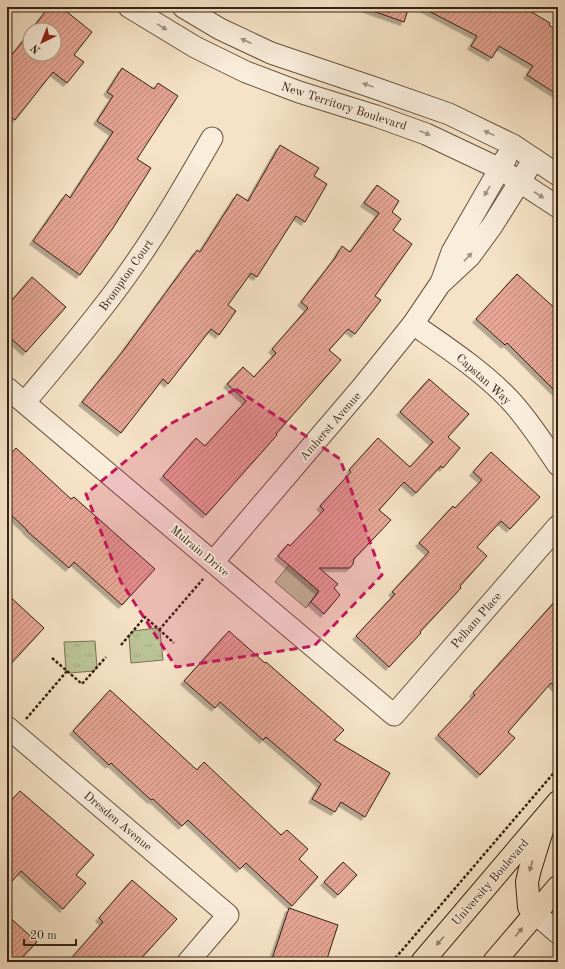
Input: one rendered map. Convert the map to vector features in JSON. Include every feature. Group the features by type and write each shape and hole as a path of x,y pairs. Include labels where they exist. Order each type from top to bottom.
{"main road":[{"path":"536,913 529,908 527,882 530,869 552,809"},
{"name":"University Boulevard","path":"422,962 552,809"},
{"path":"494,962 558,887"}],"street":[{"name":"New Territory Boulevard","path":"129,7 195,47 246,72 298,92 376,116 426,134 500,170 558,207"},
{"path":"183,7 220,29 270,53 449,114 513,145 558,175"},
{"name":"Brompton Court","path":"25,402 94,319 129,272 161,225 212,138"},
{"name":"Amherst Avenue","path":"208,570 414,324 440,284 452,252 513,145"},
{"name":"Amherst Avenue","path":"440,284 470,256 492,226 534,159"},
{"name":"Capstan Way","path":"414,324 479,372 509,400 558,465"},
{"name":"Mulrain Drive","path":"7,388 25,402 208,570 394,715"},
{"name":"Pelham Place","path":"394,715 558,526"},
{"name":"Dresden Avenue","path":"14,733 228,915 188,962"},
{"path":"536,913 558,933"}],"path":[{"path":"159,630 208,570"},
{"path":"121,646 145,617 174,643"},
{"path":"52,658 82,684 106,657"},
{"path":"14,733 68,671"},
{"path":"392,962 558,768"}],"highlighted area":[{"path":"236,389 340,459 382,575 314,646 176,667 121,582 86,494 170,424"}],"green space":[{"path":"289,565 319,591 306,608 275,582"},
{"path":"157,628 160,631 163,660 131,663 129,636 133,631"},
{"path":"95,641 97,668 94,671 69,673 66,670 64,642"}],"building":[{"path":"49,7 61,7 92,32 74,55 84,62 67,83 53,72 15,120 7,114 7,61 22,42 22,62 62,62 62,22 37,22"},
{"path":"367,7 409,7 404,22 367,9"},
{"path":"421,7 523,7 550,23 549,25 558,31 558,95 527,75 533,66 499,46 492,58 471,46 477,36"},
{"path":"122,68 154,89 158,83 178,96 137,159 151,168 113,228 80,275 33,241 66,194 70,198 113,132 97,121 113,96 107,92"},
{"path":"280,145 319,168 314,176 327,184 305,222 296,216 257,277 251,273 228,305 236,311 219,335 211,329 168,384 163,379 121,433 82,402 123,351 197,250 200,252 237,194 248,201"},
{"path":"377,185 399,201 392,212 401,219 393,230 412,244 375,296 381,300 355,334 348,329 329,350 341,360 206,515 163,476 196,438 205,446 246,401 227,384 243,367 254,377 276,353 272,349 308,308 301,302 335,258 342,246 350,252 379,213 364,203"},
{"path":"517,274 558,311 558,394 507,343 505,345 476,319"},
{"path":"32,277 66,307 26,352 7,335 7,306"},
{"path":"429,379 469,414 448,437 460,448 443,468 441,466 416,493 404,482 379,510 391,520 354,559 350,568 319,568 338,584 334,588 340,595 324,614 311,602 319,591 278,556 288,544 290,546 324,510 320,506 351,472 349,470 378,438 410,467 433,442 400,412"},
{"path":"16,448 71,499 74,497 155,569 122,605 74,562 69,568 7,511 7,458"},
{"path":"491,452 540,497 510,529 501,521 477,547 487,556 460,586 461,588 389,667 356,636 395,594 392,592 429,552 419,543 453,506 455,508 482,480 473,472"},
{"path":"7,594 44,628 7,668"},
{"path":"558,598 558,690 551,683 508,732 515,738 480,775 438,735 475,695 473,693"},
{"path":"229,631 344,730 334,740 390,773 365,817 341,802 335,812 312,799 321,784 266,737 263,740 220,702 215,708 184,681"},
{"path":"110,690 197,770 204,762 281,835 287,830 308,849 299,859 318,877 292,906 246,863 240,869 188,820 182,826 111,763 109,765 73,731"},
{"path":"20,791 94,855 76,875 86,883 63,909 21,871 7,887 7,805"},
{"path":"343,862 357,875 338,895 324,882"},
{"path":"132,880 177,919 138,962 68,962 103,922 99,918"},
{"path":"289,908 338,925 326,962 271,962"},
{"path":"7,915 37,942 18,962 7,962"}]}
